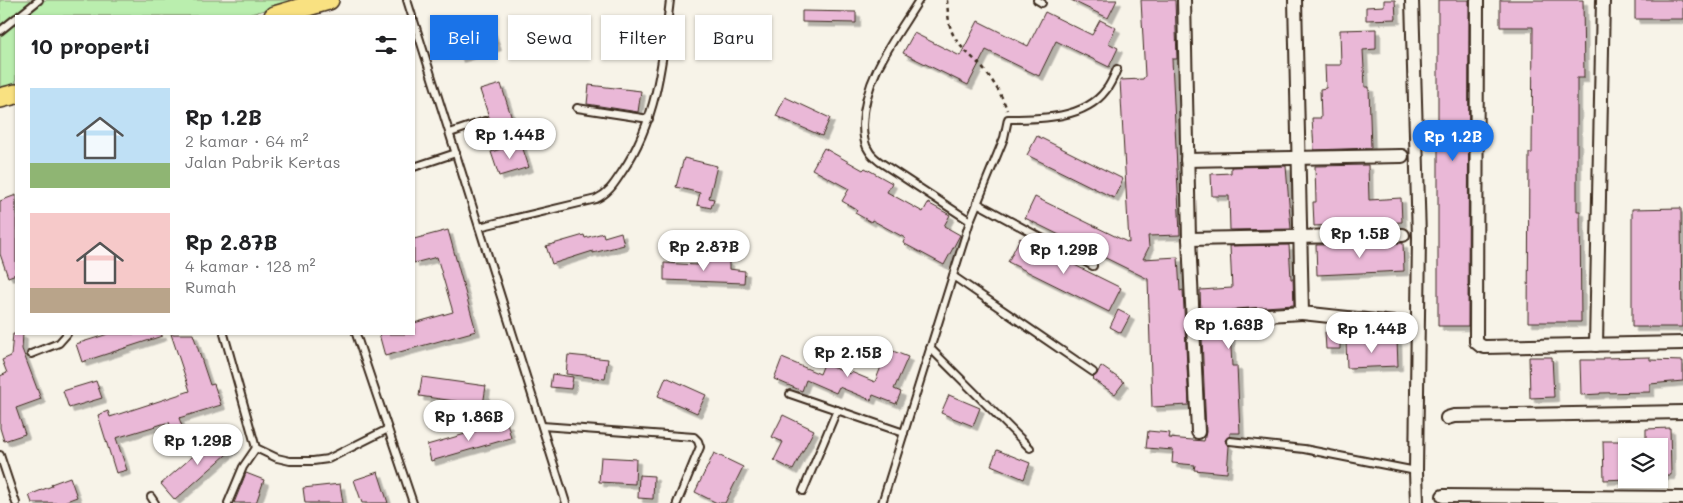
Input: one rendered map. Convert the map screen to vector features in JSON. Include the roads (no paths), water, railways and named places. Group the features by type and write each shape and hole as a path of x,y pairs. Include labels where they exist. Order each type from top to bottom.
{"main road":[{"path":"277,15 329,0"},
{"path":"0,98 15,94"}],"street":[{"path":"1184,0 1189,239 1198,432"},
{"path":"1295,0 1302,313"},
{"path":"1412,0 1418,237 1417,503"},
{"path":"1477,0 1476,342 1481,346 1683,343"},
{"path":"1596,345 1603,0"},
{"path":"1187,160 1402,156"},
{"path":"1189,239 1403,235"},
{"path":"1236,317 1302,313 1403,324"},
{"path":"1447,418 1454,416 1683,412"},
{"path":"1443,496 1683,498"}],"lane":[{"path":"20,15 39,0"},
{"path":"407,0 412,15"},
{"path":"479,227 586,202 602,196 610,190 630,161 649,119 662,71 670,0"},
{"path":"919,0 878,65 864,114 863,134 869,151 880,162 970,221"},
{"path":"0,31 15,19"},
{"path":"415,24 566,503"},
{"path":"882,503 970,221 1004,138 1008,119 1050,117 1080,109 1096,100 1106,90 1117,70"},
{"path":"577,108 649,119"},
{"path":"450,133 485,121"},
{"path":"415,167 456,154"},
{"path":"977,203 1093,266"},
{"path":"953,276 1093,372"},
{"path":"31,354 59,343 67,335"},
{"path":"224,335 256,448 267,455 290,461 328,459 388,429"},
{"path":"356,335 413,503"},
{"path":"930,348 1030,448"},
{"path":"790,394 904,433"},
{"path":"803,491 838,410"},
{"path":"542,426 694,437 700,447 677,503"},
{"path":"1230,441 1304,449 1416,471"},
{"path":"228,503 242,467 256,448"},
{"path":"0,456 16,503"},
{"path":"151,497 155,503"}]}
